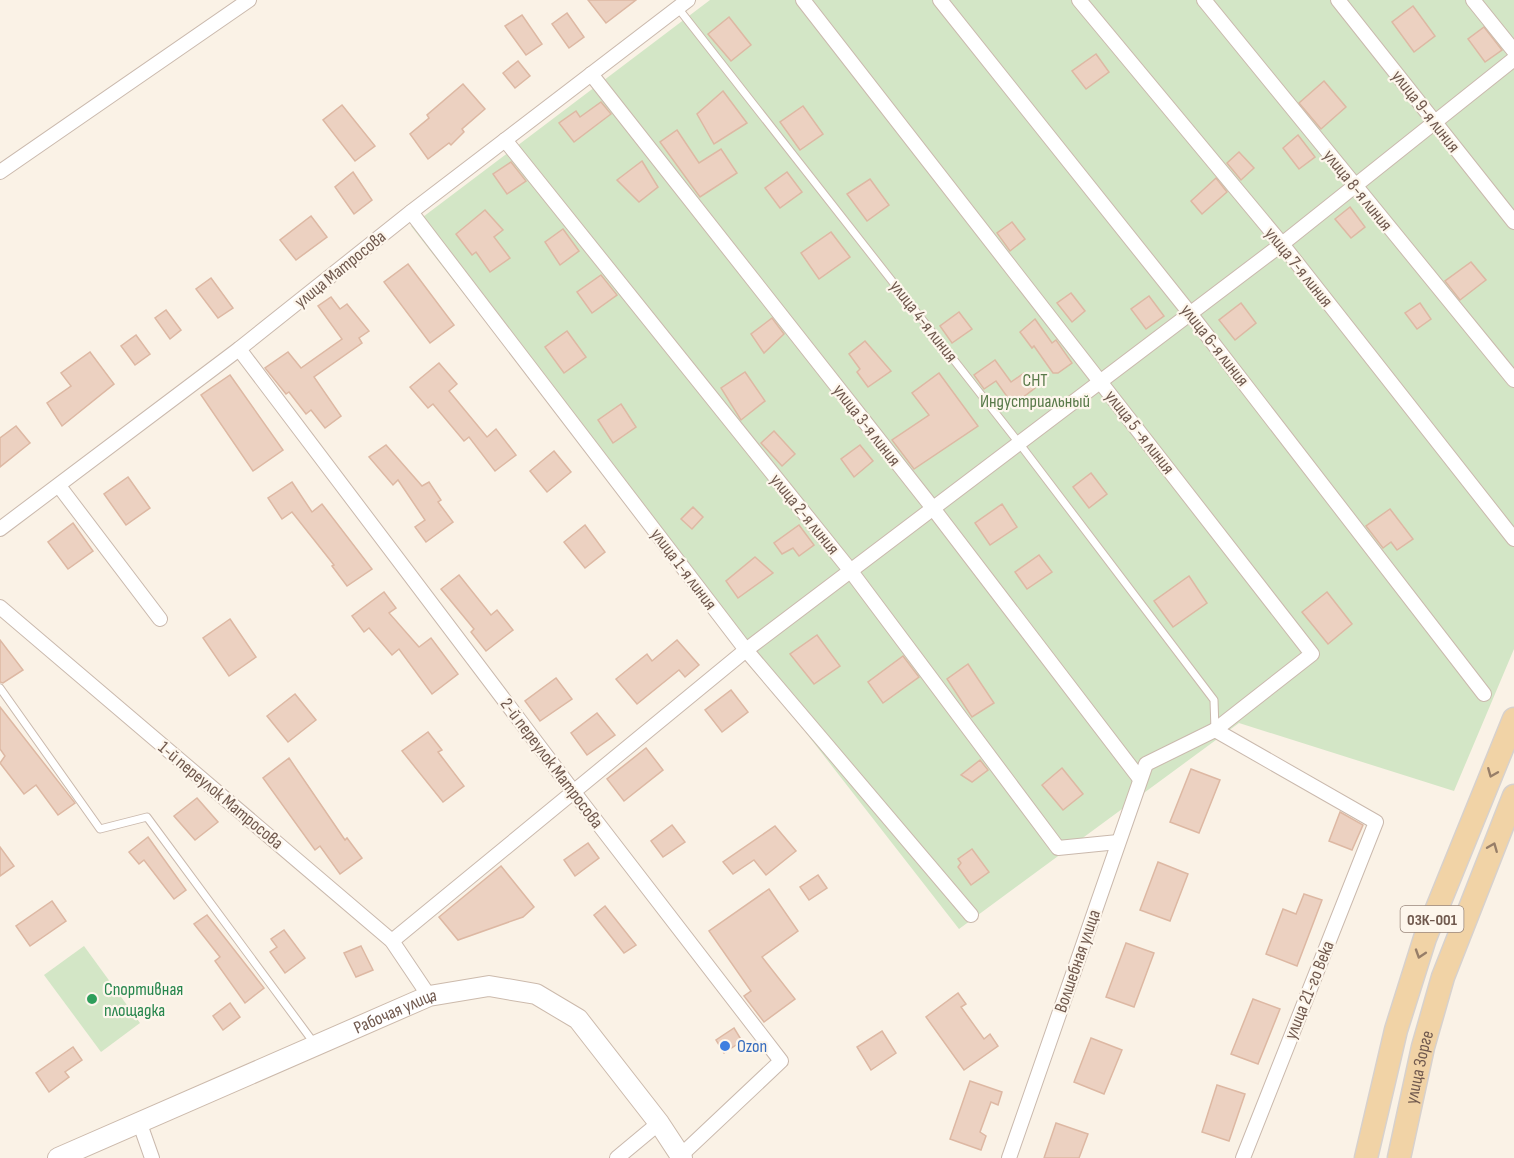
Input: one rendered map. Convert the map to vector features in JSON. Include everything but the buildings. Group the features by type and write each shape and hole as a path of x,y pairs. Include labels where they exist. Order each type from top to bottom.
{"main road":[{"name":"03К-001","path":"1366,1158 1396,1029 1425,938 1514,719"},
{"name":"улица Зорге","path":"1399,1158 1423,1047 1443,977 1514,796"},
{"name":"Рабочая улица","path":"58,1158 91,1147 315,1044 429,996 489,986 536,993 578,1018 659,1123 681,1158"}],"street":[{"path":"0,172 249,0"},
{"name":"улица 5 -я линия","path":"803,0 1312,654 1215,730"},
{"name":"улица 6-я линия","path":"940,0 1189,312 1484,694"},
{"name":"улица 7-я линия","path":"1079,0 1282,244 1514,539"},
{"name":"улица 8-я линия","path":"1204,0 1514,380"},
{"name":"улица 9-я линия","path":"1338,0 1514,222"},
{"path":"1473,0 1514,51"},
{"name":"улица Матросова","path":"0,530 239,349 411,212 683,4"},
{"path":"392,941 746,650 1189,312 1282,244 1514,59"},
{"name":"улица 3-я линия","path":"591,74 932,507 1140,779"},
{"name":"улица 2-я линия","path":"505,140 850,570 1058,848 1118,842"},
{"name":"улица 1-я линия","path":"411,212 746,650 971,915"},
{"name":"2-й переулок Матросова","path":"239,349 573,791 782,1061 681,1158"},
{"path":"59,486 160,618"},
{"name":"1-й переулок Матросова","path":"0,607 392,941 429,996"},
{"name":"Волшебная улица","path":"1009,1158 1146,764 1215,730"},
{"name":"улица 21-го Века","path":"1215,730 1376,822 1243,1158"},
{"path":"617,1158 659,1123"},
{"path":"140,1124 152,1158"}],"lane":[{"name":"улица 4-я линия","path":"683,4 1214,700 1215,730"},
{"path":"0,688 100,829 147,817 315,1044"}],"green space":[{"name":"СНТ Индустриальный","path":"710,0 1514,0 1514,649 1454,791 1239,723 959,929 411,226"},
{"name":"Спортивная площадка","path":"84,946 140,1023 101,1052 44,975"}],"place":[{"name":"Спортивная площадка","path":"92,999"},
{"name":"Ozon","path":"725,1046"}]}
